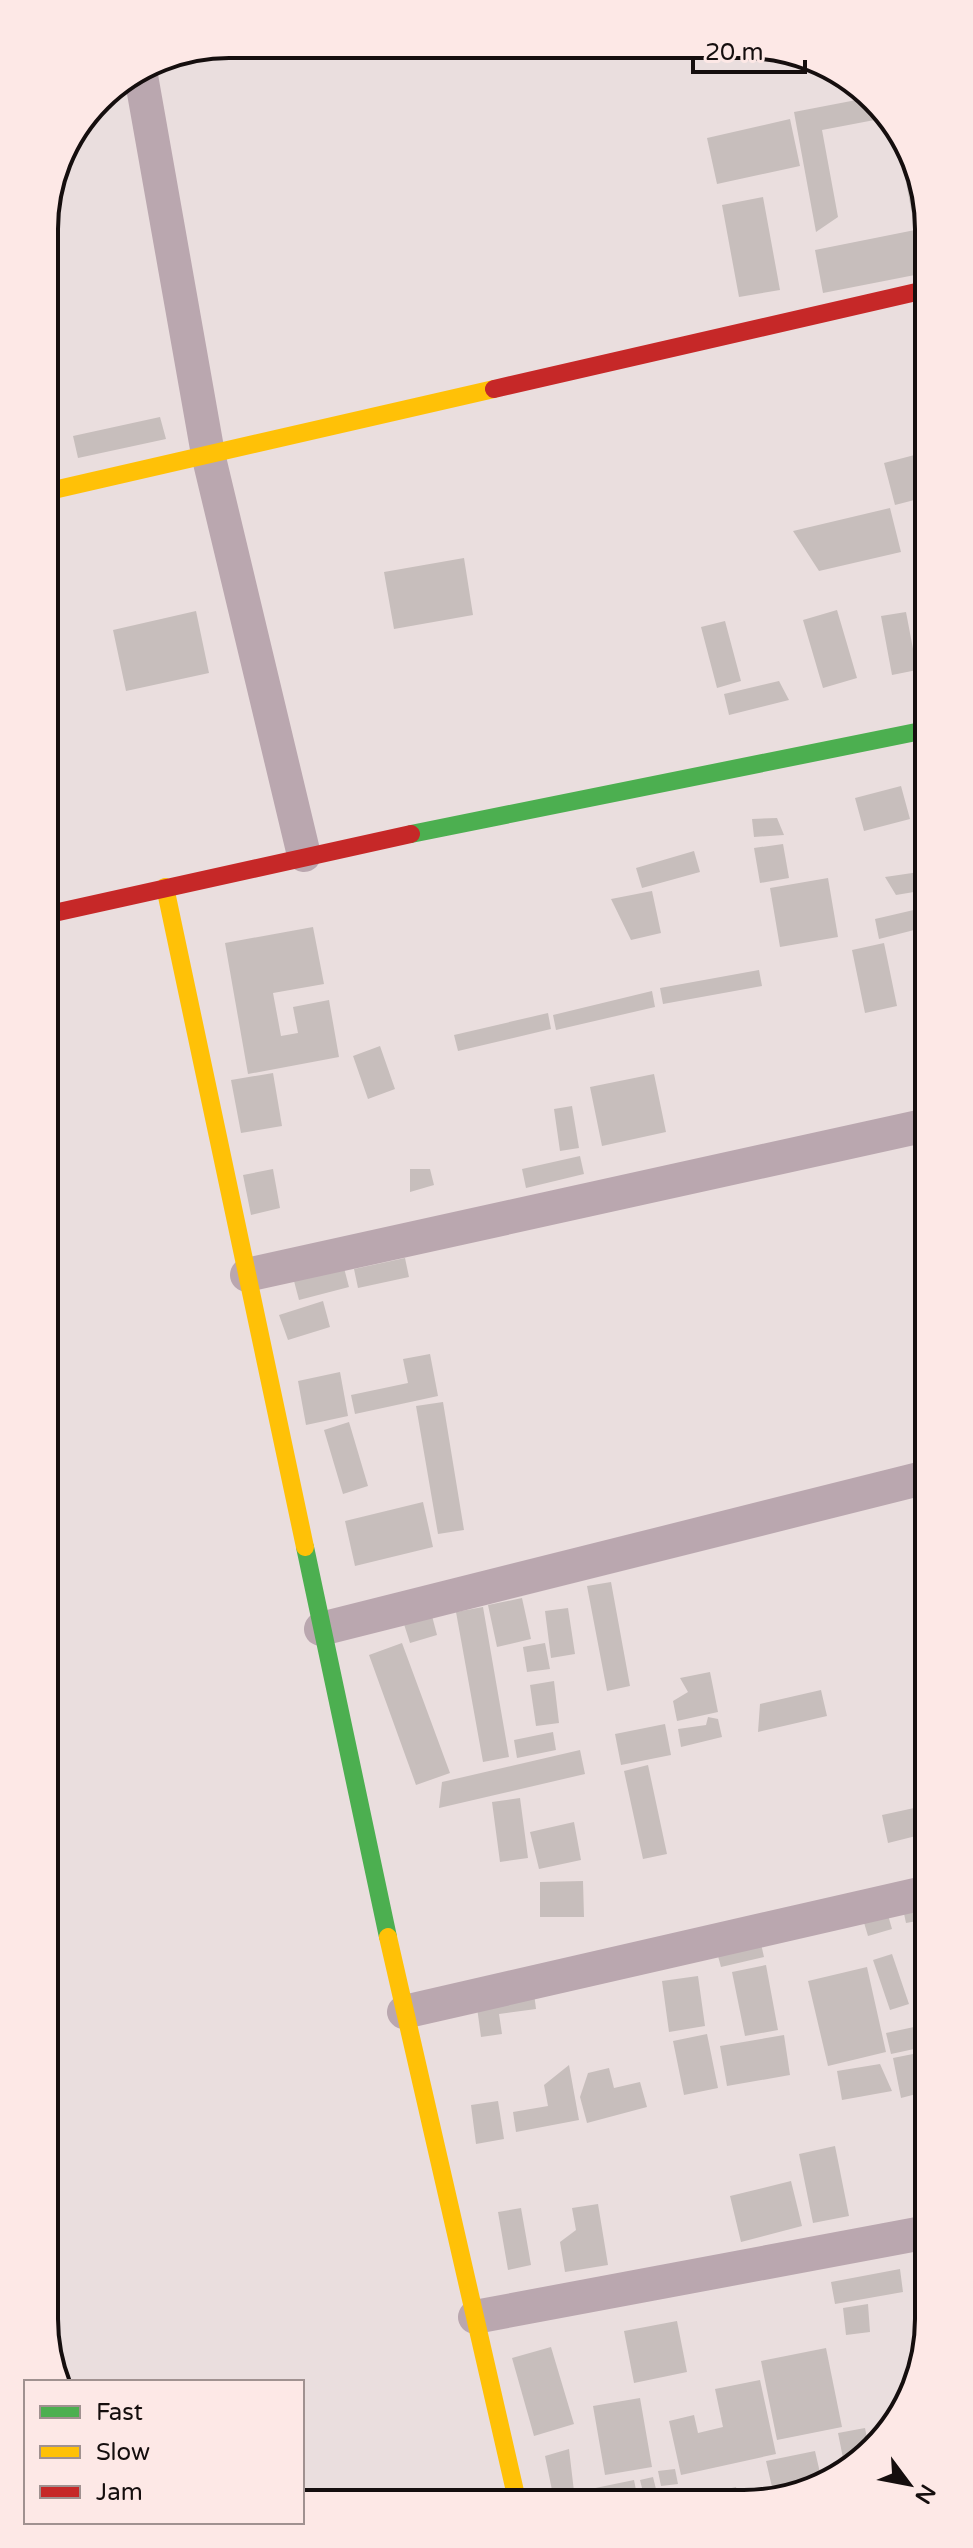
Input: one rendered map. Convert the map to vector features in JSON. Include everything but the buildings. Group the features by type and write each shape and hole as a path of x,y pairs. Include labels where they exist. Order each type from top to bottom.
{"street":[{"path":"142,82 208,454 304,855"},
{"path":"58,489 915,292"},
{"path":"58,912 304,855 915,732"},
{"path":"165,887 404,2012 515,2490"},
{"path":"247,1275 915,1128"},
{"path":"321,1629 915,1480"},
{"path":"404,2012 915,1895"},
{"path":"475,2317 915,2234"}],"traffic: fast":[{"path":"411,834 915,732"},
{"path":"305,1547 388,1937"}],"traffic: slow":[{"path":"58,489 494,389"},
{"path":"165,887 305,1547"},
{"path":"388,1937 515,2490"}],"traffic: jam":[{"path":"494,389 915,292"},
{"path":"58,912 411,834"}]}
